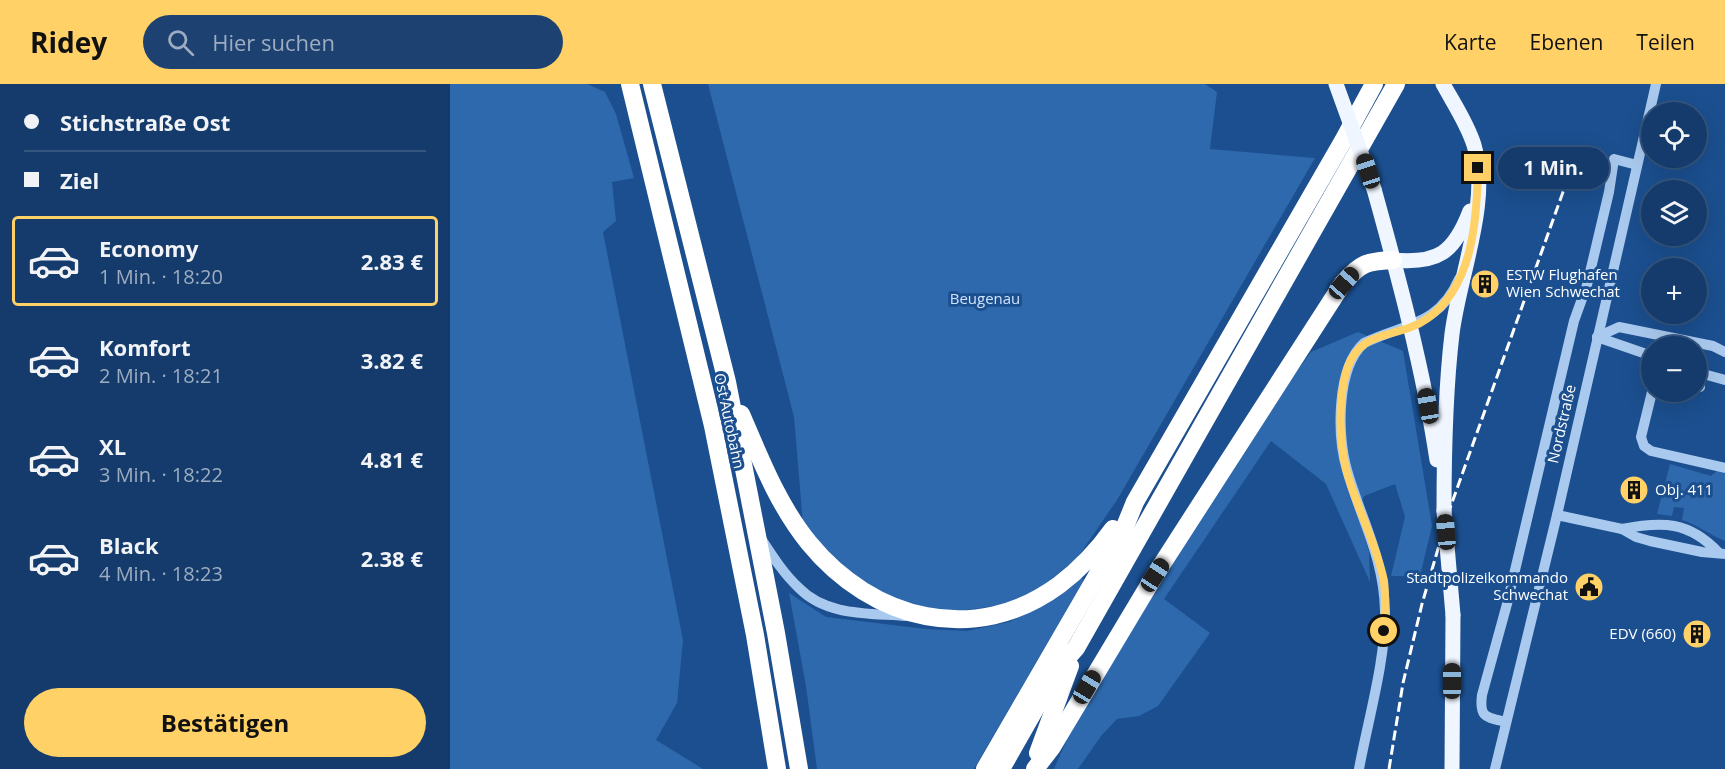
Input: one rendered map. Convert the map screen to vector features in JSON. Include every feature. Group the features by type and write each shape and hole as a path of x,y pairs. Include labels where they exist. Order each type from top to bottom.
{"highway":[{"name":"Ost Autobahn","path":"630,84 713,426 755,635 777,769"},
{"name":"Ost Autobahn","path":"652,84 727,382 758,534 799,769"},
{"path":"985,769 1124,529 1135,502 1374,84"},
{"path":"1034,769 1076,648 1396,84"},
{"path":"1034,769 1052,747 1155,575 1344,283 1358,266 1372,261 1394,260"},
{"path":"727,382 776,492 809,543 829,566 856,587 878,601 905,612 944,619 969,619 987,616 1035,600 1079,568 1102,544 1135,502"},
{"path":"1002,769 1059,668 1076,648"}],"main road":[{"path":"1335,84 1374,189 1394,260 1411,327 1436,453 1444,511 1453,615 1452,769"},
{"path":"1443,84 1467,127 1478,168 1478,190 1469,255 1454,322 1446,383 1444,511"},
{"path":"1394,260 1426,260 1441,255 1464,229 1478,190"}],"street":[{"name":"Nordstraße","path":"1495,769 1557,515 1656,84"},
{"path":"1506,722 1483,714 1480,707 1482,695 1507,604 1574,321 1587,285 1609,192 1614,159 1637,165"},
{"path":"1359,769 1383,649 1385,614 1384,583 1376,551 1346,469 1341,432 1341,401 1347,370 1356,350 1364,343 1427,319 1446,301 1457,284 1469,255"},
{"path":"1597,337 1619,327 1713,346 1725,352"},
{"path":"1597,337 1641,352"},
{"path":"1707,375 1725,380"},
{"path":"1650,402 1641,436 1644,446 1651,451 1725,468"},
{"path":"1557,515 1622,529 1636,537 1722,554"},
{"path":"1622,529 1641,525 1671,524 1696,533 1722,554"},
{"path":"758,534 791,580 800,590 816,601 850,612 944,619"}],"green space":[{"path":"450,84 587,84 605,92 616,114 634,178 612,182 616,221 603,232 683,640 677,703 656,740 703,769 450,769"},
{"name":"Beugenau","path":"708,84 1205,84 1217,92 1210,149 1315,158 1117,500 1078,557 1039,589 1003,605 966,610 930,611 892,601 829,558 803,524 794,417"},
{"path":"1358,332 1403,351 1432,526 1420,576 1391,576 1405,517 1395,484 1364,496 1357,512 1369,552 1370,582 1326,484 1271,441 1164,599 1210,633 1158,706 1139,716 1117,719 1101,736 1078,769 1054,769 1068,737 1153,591 1287,385 1311,352"},
{"path":"1670,464 1711,476 1717,471 1725,470 1725,541 1682,520 1684,508 1674,507 1672,516 1657,514"},
{"path":"1080,577 1084,580 974,769 817,769 806,686 789,593 826,617 926,629 967,631 1009,622 1047,603"}],"railway":[{"path":"1389,769 1403,683 1422,604 1449,511 1568,178"}],"place":[{"name":"ESTW Flughafen Wien Schwechat","path":"1485,284"},
{"name":"Obj. 411","path":"1634,490"},
{"name":"Stadtpolizeikommando Schwechat","path":"1589,587"},
{"name":"EDV (660)","path":"1697,634"}],"route":[{"path":"1384,631 1384,583 1376,551 1346,469 1341,432 1341,401 1347,370 1356,350 1364,343 1427,319 1446,301 1457,284 1469,255 1478,190 1478,168"}]}
